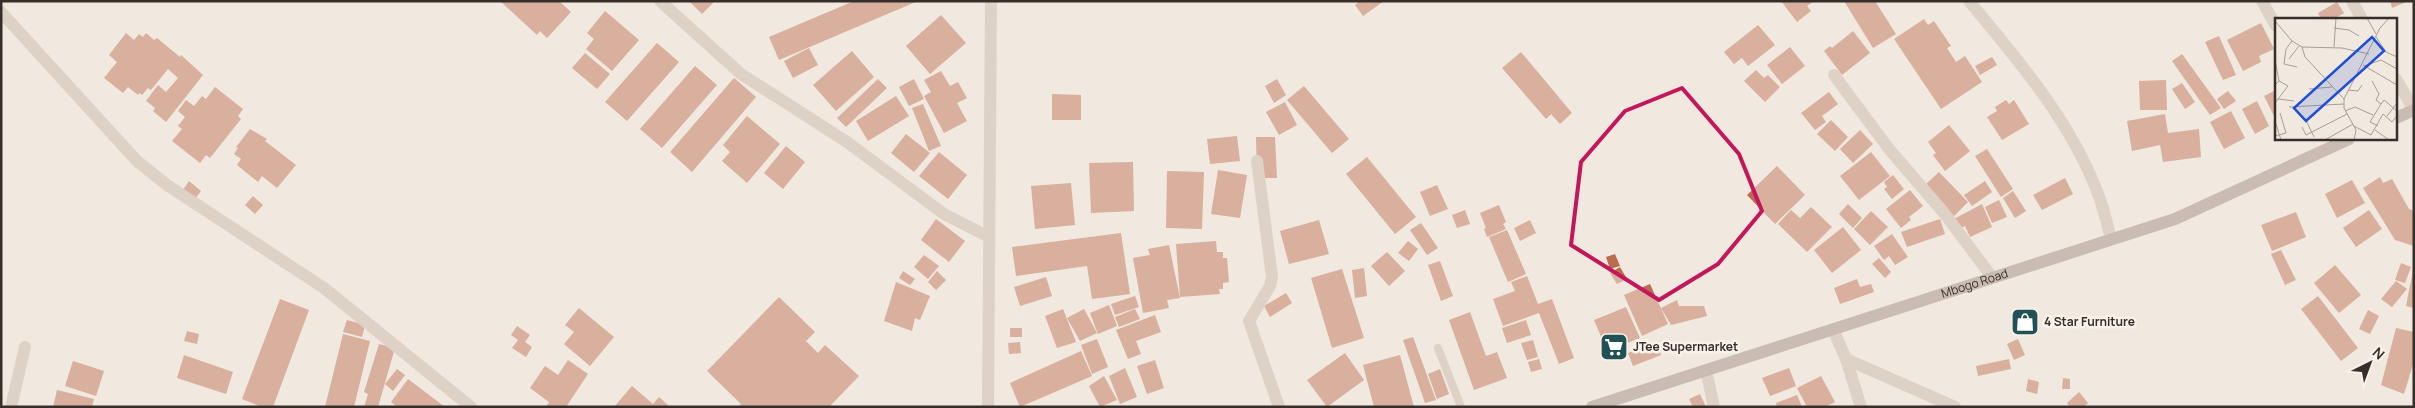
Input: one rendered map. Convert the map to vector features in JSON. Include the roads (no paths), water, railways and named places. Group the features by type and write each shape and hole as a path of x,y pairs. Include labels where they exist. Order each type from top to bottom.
{"main road":[{"path":"2398,117 2414,110"},
{"name":"Mbogo Road","path":"1592,407 2175,219 2341,140"}],"street":[{"path":"660,1 741,74 847,142 944,214 989,237"},
{"path":"988,407 991,1"},
{"path":"1969,1 2040,90 2073,140 2098,192 2111,239"},
{"path":"2262,1 2275,24"},
{"path":"2352,1 2361,18"},
{"path":"1,12 137,161 167,185 324,288 471,407"},
{"path":"1834,75 1889,149 1944,213 1992,277"},
{"path":"2398,82 2414,110"},
{"path":"1257,161 1272,278 1270,286 1249,321 1279,407"},
{"path":"1834,330 1846,359 1861,407"},
{"path":"11,407 25,347"},
{"path":"1846,359 1955,407"},
{"path":"1706,370 1714,407"}],"lane":[{"path":"1438,348 1461,407"}],"place":[{"name":"4 Star Furniture","path":"2025,322"},
{"name":"JTee Supermarket","path":"1614,347"}]}
